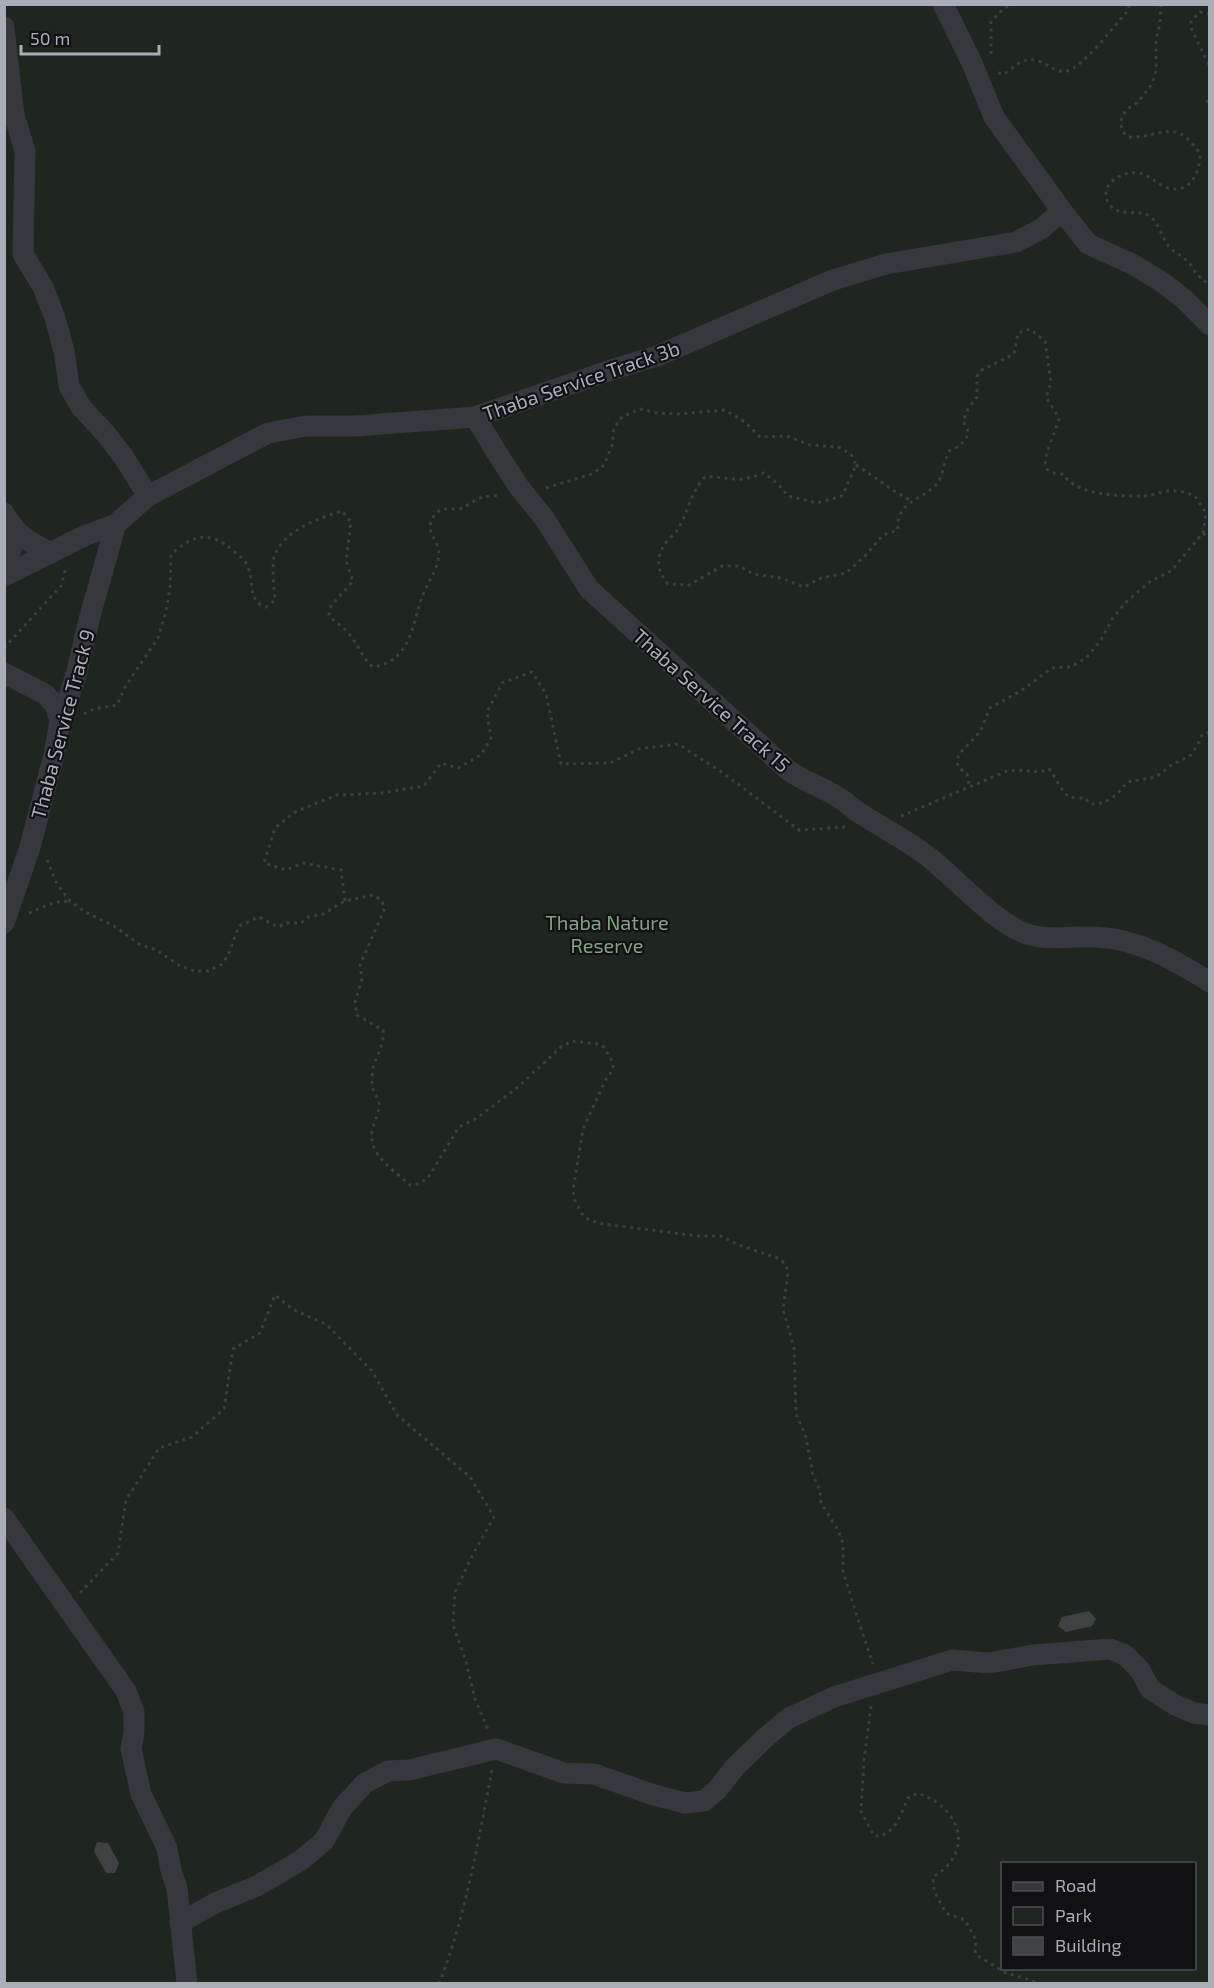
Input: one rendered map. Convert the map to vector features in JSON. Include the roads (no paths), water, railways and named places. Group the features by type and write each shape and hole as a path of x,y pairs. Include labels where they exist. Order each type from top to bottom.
{"street":[{"path":"943,4 972,63 993,117 1088,244 1132,264 1162,282 1184,299 1209,325"},
{"path":"4,27 14,116 25,151 23,254 43,287 55,318 64,351 69,386 81,407 123,456 148,496"},
{"name":"Thaba Service Track 3b","path":"4,576 116,524 148,496 268,432 306,426 355,426 475,417 657,356 833,280 864,270 1016,242 1041,229 1062,211"},
{"name":"Thaba Service Track 15","path":"475,417 589,589 788,770 802,780 836,796 932,859 993,913 1024,933 1063,939 1094,936 1128,940 1181,964 1209,982"},
{"path":"8,520 31,543 51,553"},
{"path":"4,562 11,550 8,520"},
{"name":"Thaba Service Track 9","path":"4,923 34,832 60,722 76,675 116,524"},
{"path":"4,673 45,694 56,706 60,722"},
{"path":"4,1518 126,1691 134,1712 131,1749 135,1771 141,1794 167,1848 177,1888 187,1983"},
{"path":"180,1923 215,1903 257,1886 300,1861 324,1841 342,1808 364,1783 388,1772 409,1770 496,1749 564,1773 594,1774 685,1803 704,1801 717,1790 735,1767 789,1718 834,1697 952,1660 989,1663 1033,1655 1110,1649 1125,1654 1140,1670 1150,1689 1175,1705 1194,1713 1209,1715"}],"park label":[{"name":"Thaba Nature Reserve","path":"607,934"}]}
